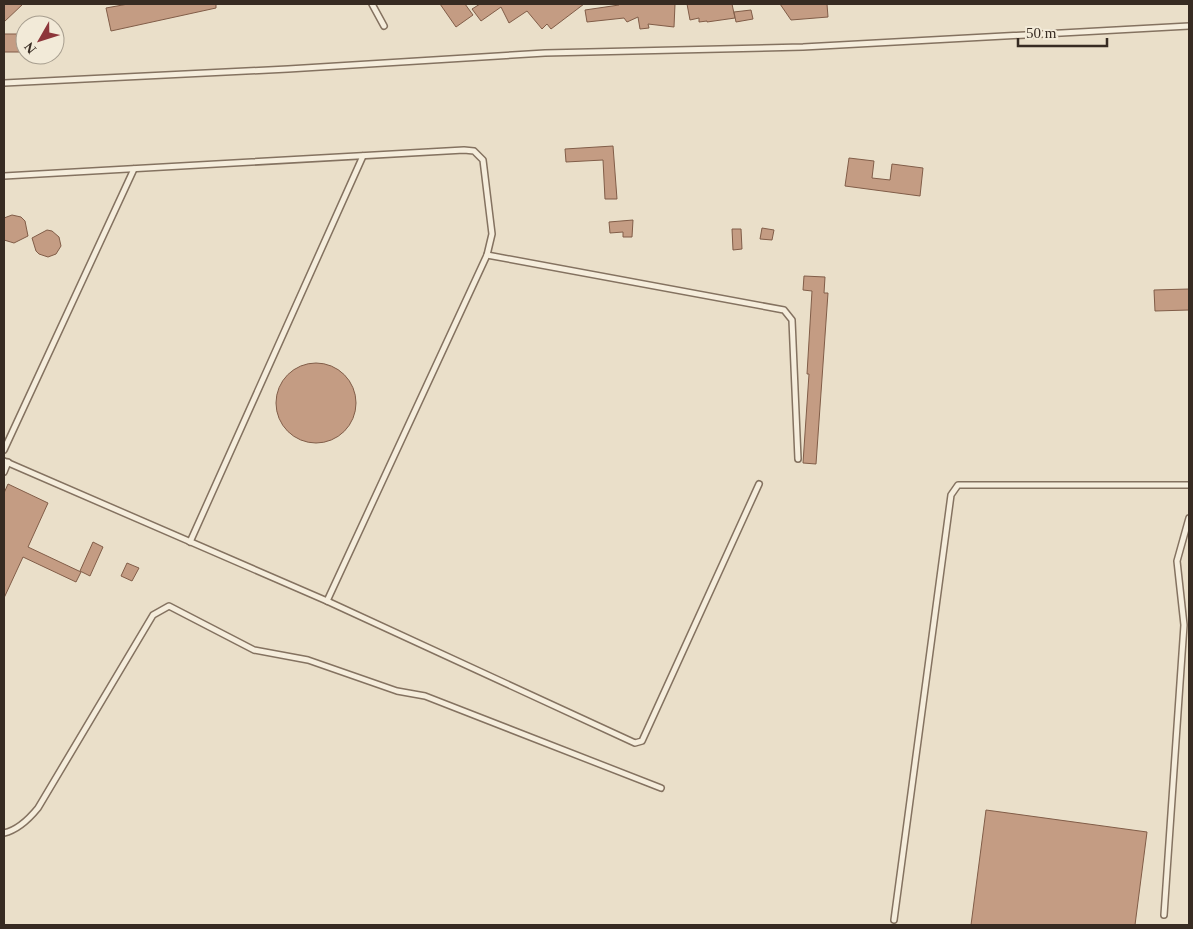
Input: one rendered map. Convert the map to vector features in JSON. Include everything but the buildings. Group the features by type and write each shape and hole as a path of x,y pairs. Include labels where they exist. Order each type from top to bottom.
{"lane":[{"path":"372,4 384,26"},
{"path":"4,83 288,69 545,53 803,47 1189,26"},
{"path":"4,176 474,151 483,160 492,234 487,255 327,601"},
{"path":"190,542 363,156"},
{"path":"4,450 134,169"},
{"path":"487,255 784,310 792,320 798,459"},
{"path":"4,472 6,462 327,601 635,743 642,742 759,484"},
{"path":"894,920 951,495 958,485 1189,485"},
{"path":"1164,915 1184,625 1177,561 1189,518"},
{"path":"4,833 26,822 38,808 153,615 168,606 254,650 308,660 397,691 425,696 661,788"}]}
